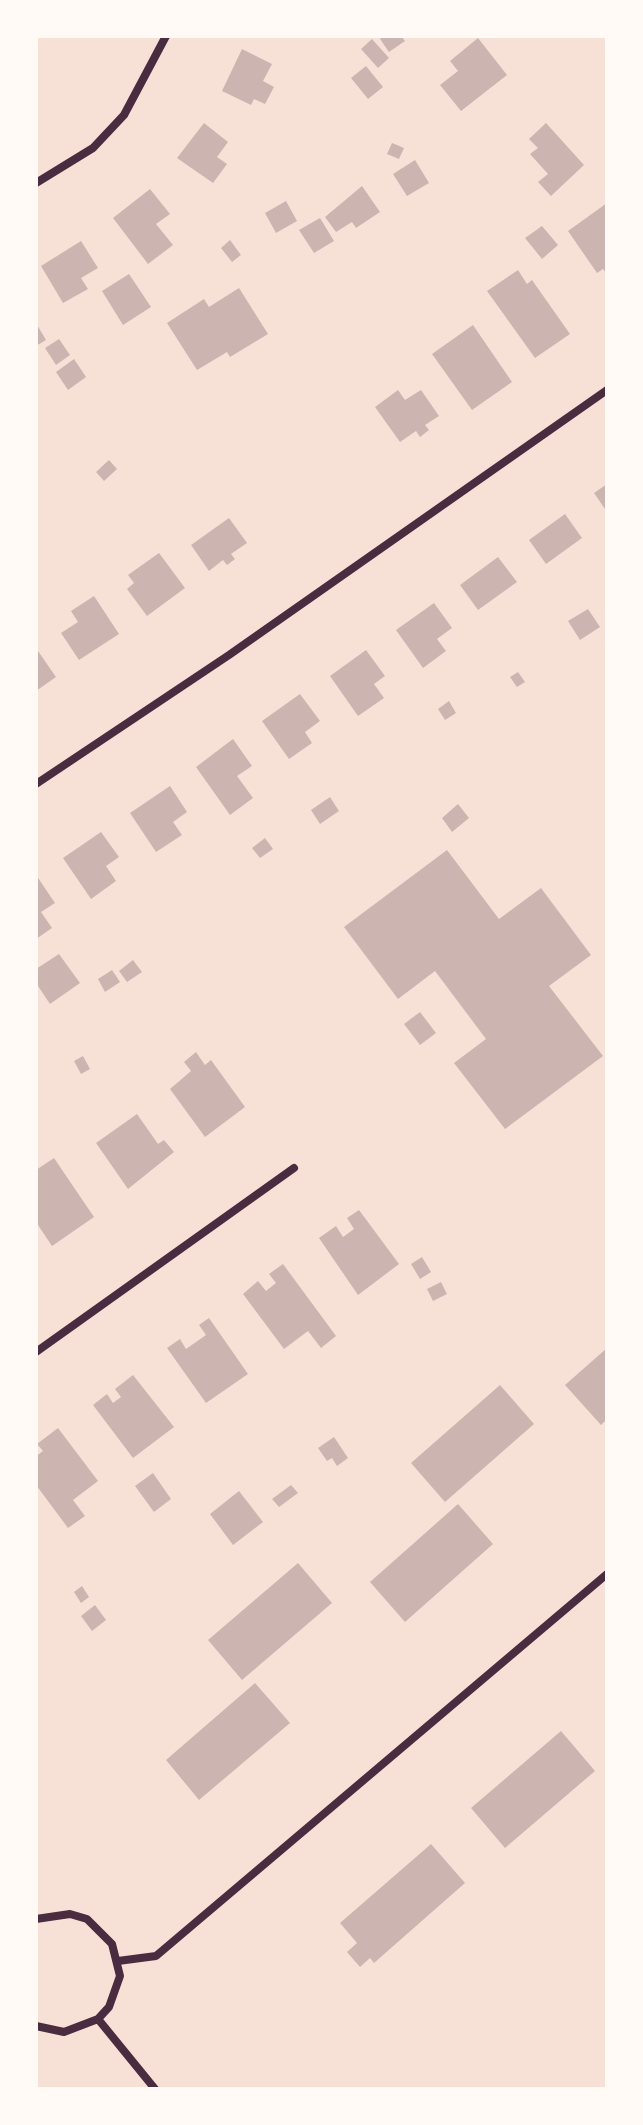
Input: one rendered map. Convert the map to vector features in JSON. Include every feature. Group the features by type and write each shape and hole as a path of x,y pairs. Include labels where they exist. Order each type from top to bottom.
{"street":[{"path":"36,183 93,148 124,115 166,36"},
{"path":"36,784 229,655 607,390"},
{"path":"36,1352 294,1168"},
{"path":"118,1961 156,1956 607,1574"},
{"path":"36,1919 70,1914 87,1919 112,1944 118,1961 116,1992 98,2019 82,2028 64,2032 36,2026"},
{"path":"98,2019 155,2089"}],"building":[{"path":"383,36 401,36 405,41 389,52 380,39"},
{"path":"478,38 507,75 461,111 440,85 458,71 450,61"},
{"path":"372,39 389,58 378,68 361,49"},
{"path":"242,49 272,64 263,81 274,87 265,104 254,99 251,105 222,91"},
{"path":"366,66 383,87 368,99 351,78"},
{"path":"204,123 228,142 217,157 227,164 213,183 177,158"},
{"path":"546,123 584,165 551,196 538,182 548,174 530,154 538,148 529,139"},
{"path":"392,143 404,148 399,159 387,154"},
{"path":"415,160 429,183 407,196 393,174"},
{"path":"362,186 380,212 356,228 352,222 336,232 325,217"},
{"path":"150,189 170,214 156,224 173,245 148,264 113,218"},
{"path":"286,201 297,221 276,233 265,213"},
{"path":"607,203 607,274 603,269 597,273 568,231"},
{"path":"320,218 334,241 314,253 299,230"},
{"path":"542,226 558,245 542,259 525,238"},
{"path":"230,240 241,255 232,262 221,248"},
{"path":"81,241 98,268 81,278 88,289 63,303 41,266"},
{"path":"518,270 527,284 532,280 570,334 535,358 487,291"},
{"path":"129,274 151,307 123,325 102,291"},
{"path":"239,288 268,334 230,357 227,352 197,370 167,323 204,299 209,307"},
{"path":"36,323 46,340 36,346"},
{"path":"473,325 512,382 472,410 432,354"},
{"path":"59,339 70,355 56,365 45,348"},
{"path":"74,359 86,377 68,390 56,372"},
{"path":"398,390 405,400 421,390 439,416 425,425 429,430 420,437 416,431 400,442 375,407"},
{"path":"109,460 117,469 104,481 96,472"},
{"path":"607,484 607,512 594,493"},
{"path":"565,514 582,538 546,564 529,540"},
{"path":"229,518 247,543 231,554 235,559 227,565 223,560 209,571 191,545"},
{"path":"159,553 185,588 147,616 127,589 134,583 128,575"},
{"path":"498,557 517,582 478,610 460,585"},
{"path":"94,596 119,634 79,660 61,633 78,622 71,611"},
{"path":"434,603 452,628 437,639 446,651 423,668 396,630"},
{"path":"588,609 600,627 580,640 568,621"},
{"path":"366,650 385,676 374,684 384,698 358,716 330,676"},
{"path":"36,652 56,677 36,691"},
{"path":"518,672 525,682 517,687 510,677"},
{"path":"300,694 320,721 305,732 312,743 289,759 262,721"},
{"path":"449,701 456,713 445,720 438,709"},
{"path":"233,739 252,766 237,776 253,798 230,815 196,767"},
{"path":"170,786 187,812 173,822 182,835 156,852 130,813"},
{"path":"330,797 339,811 320,824 311,810"},
{"path":"458,804 469,818 452,832 442,818"},
{"path":"101,832 119,857 106,866 116,881 91,899 63,858"},
{"path":"265,838 273,849 260,858 252,848"},
{"path":"447,850 499,919 541,888 591,955 549,986 603,1056 505,1129 454,1063 486,1039 435,971 398,999 344,927"},
{"path":"36,875 55,903 41,912 52,928 36,939"},
{"path":"59,954 80,983 50,1004 36,983 36,969"},
{"path":"133,960 142,972 127,982 119,971"},
{"path":"112,970 120,982 105,992 98,979"},
{"path":"420,1012 436,1033 420,1045 404,1024"},
{"path":"196,1052 205,1065 211,1060 245,1107 205,1137 170,1089 191,1071 184,1062"},
{"path":"83,1056 90,1069 81,1074 74,1061"},
{"path":"137,1114 158,1144 164,1140 174,1152 128,1189 96,1143"},
{"path":"54,1158 94,1217 52,1246 36,1222 36,1170"},
{"path":"359,1210 399,1264 358,1295 319,1238 336,1226 343,1237 354,1229 347,1218"},
{"path":"422,1257 431,1272 420,1279 411,1264"},
{"path":"283,1264 336,1336 321,1348 308,1331 284,1349 243,1294 258,1281 266,1291 276,1283 269,1274"},
{"path":"441,1282 447,1294 433,1301 427,1289"},
{"path":"209,1318 248,1374 206,1403 167,1348 180,1339 186,1349 206,1335 199,1325"},
{"path":"607,1348 607,1419 601,1425 565,1385"},
{"path":"133,1375 174,1427 133,1458 93,1405 107,1394 113,1403 121,1397 115,1389"},
{"path":"500,1385 534,1424 445,1502 411,1463"},
{"path":"58,1428 98,1481 73,1500 85,1516 68,1528 36,1485 36,1456 43,1451 37,1444"},
{"path":"334,1437 348,1458 337,1466 332,1458 327,1461 318,1448"},
{"path":"153,1473 171,1499 154,1512 135,1486"},
{"path":"291,1485 298,1493 279,1507 272,1499"},
{"path":"239,1491 263,1522 233,1545 210,1514"},
{"path":"458,1504 493,1544 405,1622 370,1582"},
{"path":"298,1563 332,1603 242,1680 208,1640"},
{"path":"82,1586 89,1597 81,1603 74,1592"},
{"path":"95,1605 106,1620 92,1631 81,1616"},
{"path":"255,1683 290,1723 199,1800 166,1760"},
{"path":"561,1731 595,1771 505,1848 471,1808"},
{"path":"431,1844 465,1883 374,1963 370,1958 360,1967 347,1952 357,1943 340,1923"}]}
